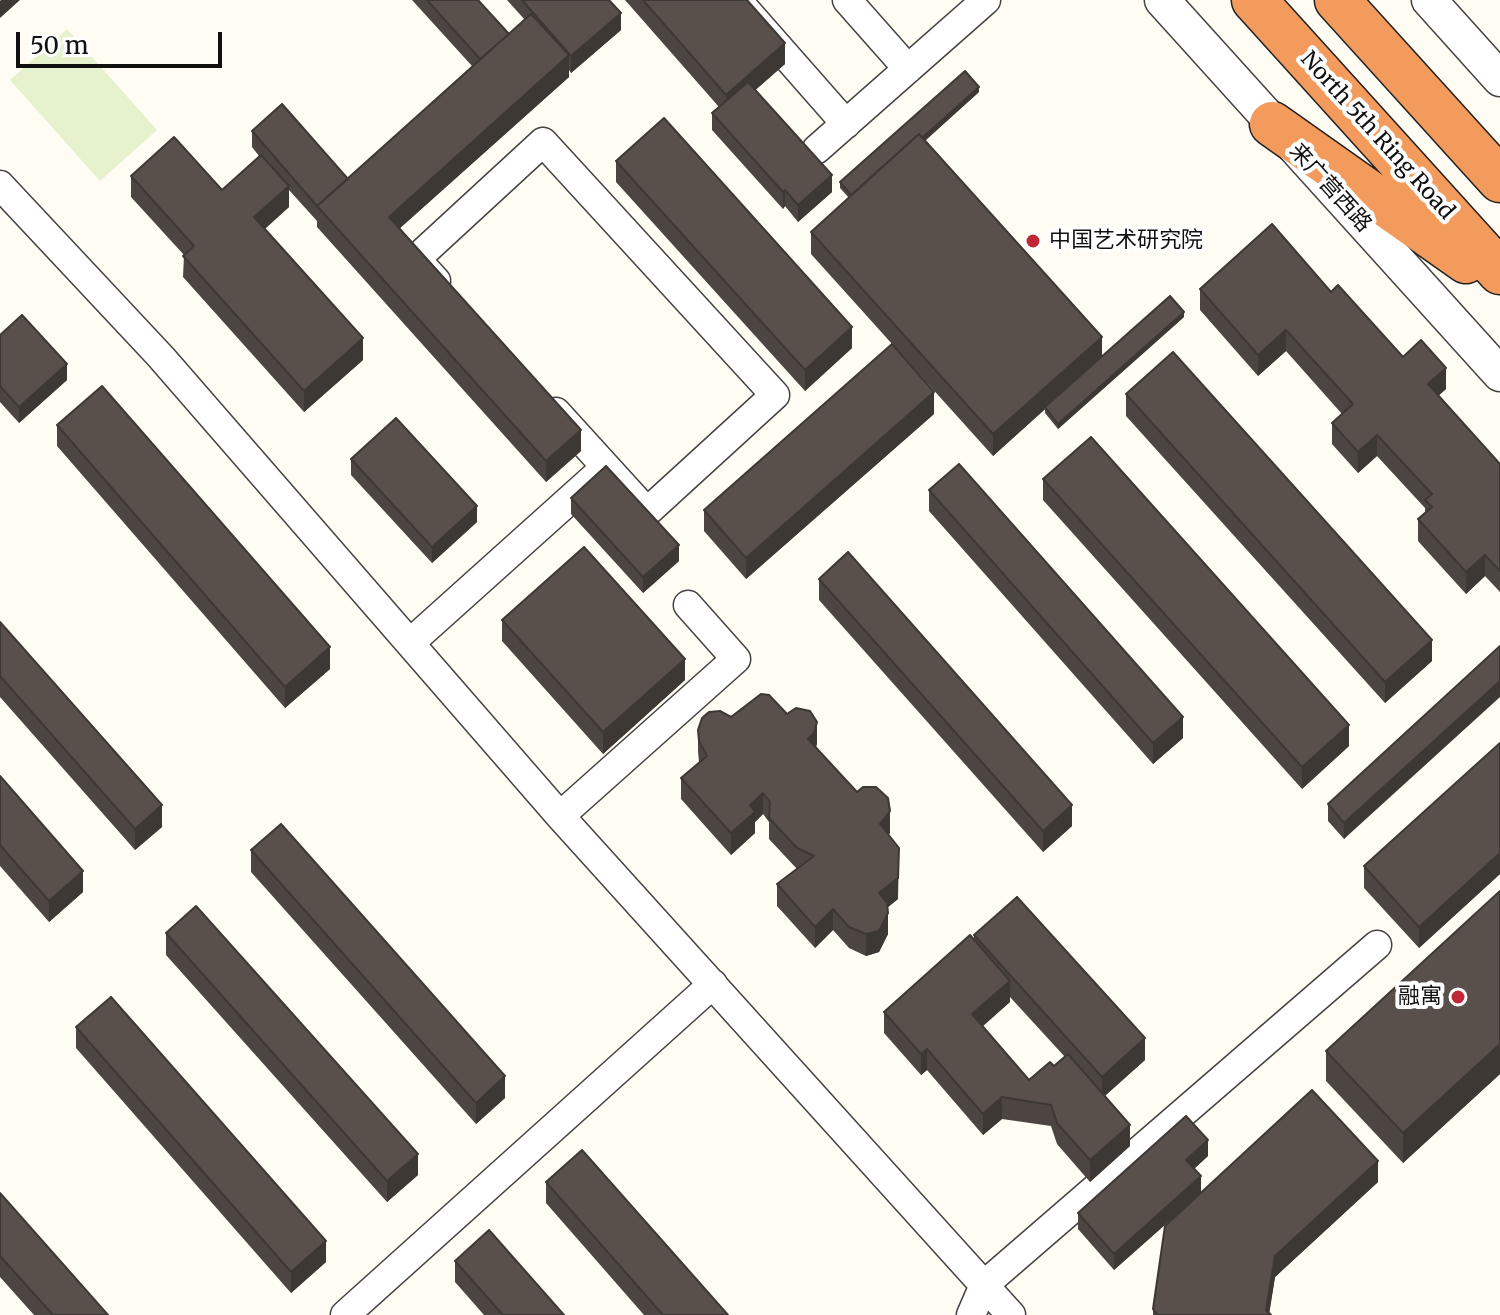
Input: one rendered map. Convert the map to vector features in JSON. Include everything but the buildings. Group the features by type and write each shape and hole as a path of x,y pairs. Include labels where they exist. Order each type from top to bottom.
{"highway":[{"name":"North 5th Ring Road","path":"1254,0 1500,272"},
{"path":"1337,0 1500,180"},
{"path":"1272,124 1500,285"}],"street":[{"path":"737,0 846,124"},
{"path":"847,0 908,69"},
{"path":"817,149 986,0"},
{"name":"来广营西路","path":"1162,0 1500,374"},
{"path":"1429,0 1500,79"},
{"path":"458,305 416,259 543,142 775,395 647,512 543,398"},
{"path":"0,185 161,357 560,816 1011,1315"},
{"path":"410,643 606,467"},
{"path":"560,816 736,659 688,605"},
{"path":"971,1315 984,1285 1377,945"},
{"path":"345,1315 713,984"}],"green space":[{"path":"67,29 157,130 100,181 10,80"}],"place":[{"name":"中国艺术研究院","path":"1033,241"},
{"name":"融寓","path":"1458,997"}]}
